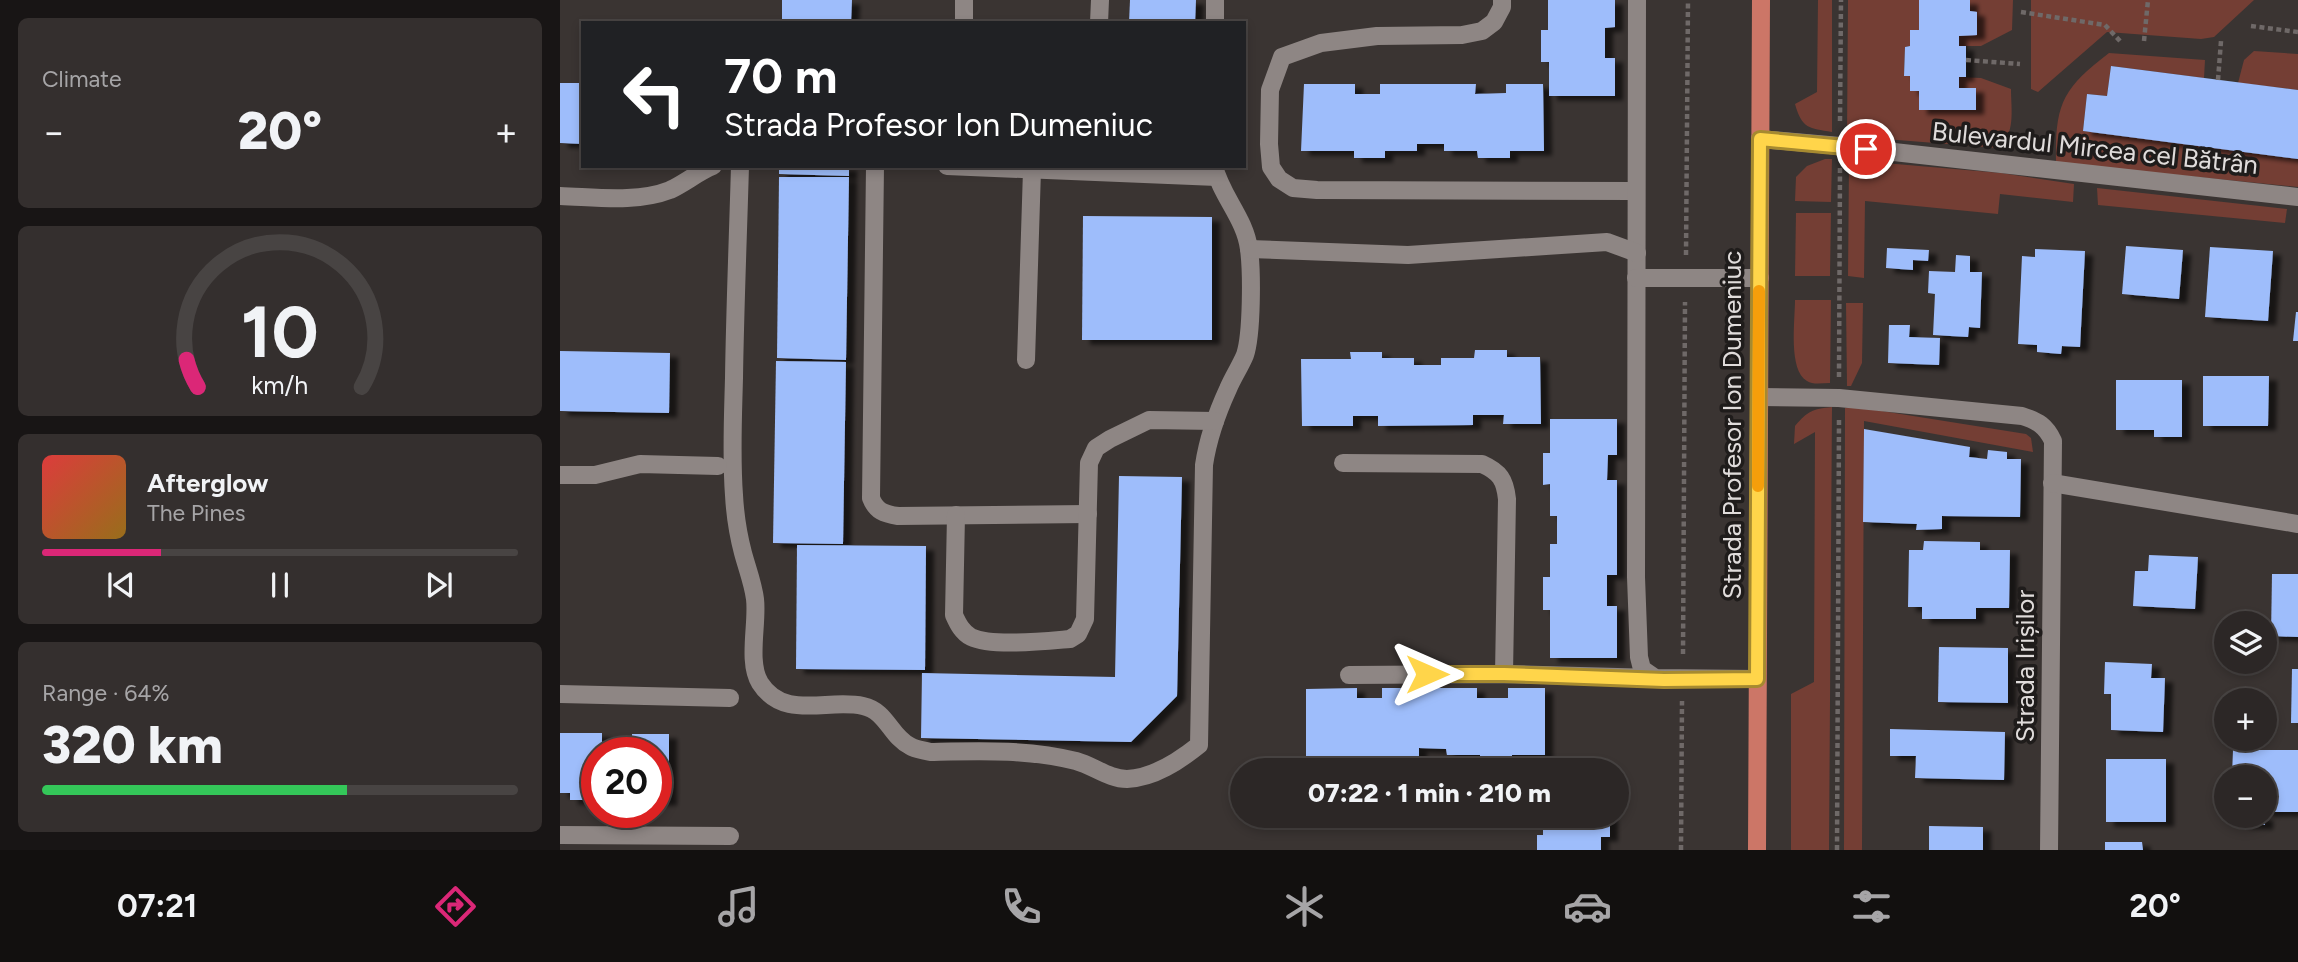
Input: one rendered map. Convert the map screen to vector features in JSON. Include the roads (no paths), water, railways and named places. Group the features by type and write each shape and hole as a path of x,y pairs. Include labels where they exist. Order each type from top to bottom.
{"main road":[{"name":"Strada Profesor Ion Dumeniuc","path":"1757,850 1761,0"}],"street":[{"path":"964,0 964,21"},
{"path":"1099,21 1100,0"},
{"path":"1214,21 1215,0"},
{"path":"1502,0 1502,7 1494,22 1482,32 1462,35 1377,36 1321,43 1282,57 1270,90 1271,167 1279,179 1293,188 1317,190 1636,191"},
{"path":"1637,0 1637,636 1642,668 1655,678"},
{"name":"Bulevardul Mircea cel Bătrân","path":"1760,139 2298,197"},
{"path":"560,197 634,197 655,194 679,185 709,168"},
{"path":"740,168 734,495 738,532 754,588 755,670 759,682 775,698 788,704 805,707 861,705 872,709 882,715 910,747 930,752 1034,754 1076,761 1114,778 1139,778 1184,758 1199,745 1204,465 1215,421 1228,387 1246,353 1251,296 1249,249 1239,216 1224,194 1215,172 990,168"},
{"path":"875,168 874,505 886,515 1088,513"},
{"path":"1026,360 1032,170"},
{"path":"1249,249 1408,255 1607,242 1637,253"},
{"path":"1636,278 1760,278"},
{"name":"Strada Irișilor","path":"1759,397 1839,398 2022,416 2036,420 2047,428 2053,441 2049,850"},
{"path":"956,515 954,615 961,629 969,636 985,642 1070,639 1078,634 1085,619 1089,463 1096,448 1149,420 1215,421"},
{"path":"1343,463 1482,464 1497,471 1505,482 1507,499 1504,674"},
{"path":"560,475 595,475 640,464 718,466"},
{"path":"2052,483 2298,524"},
{"path":"1349,676 1504,674 1757,679"},
{"path":"560,694 730,698"},
{"path":"560,835 730,836"}]}
